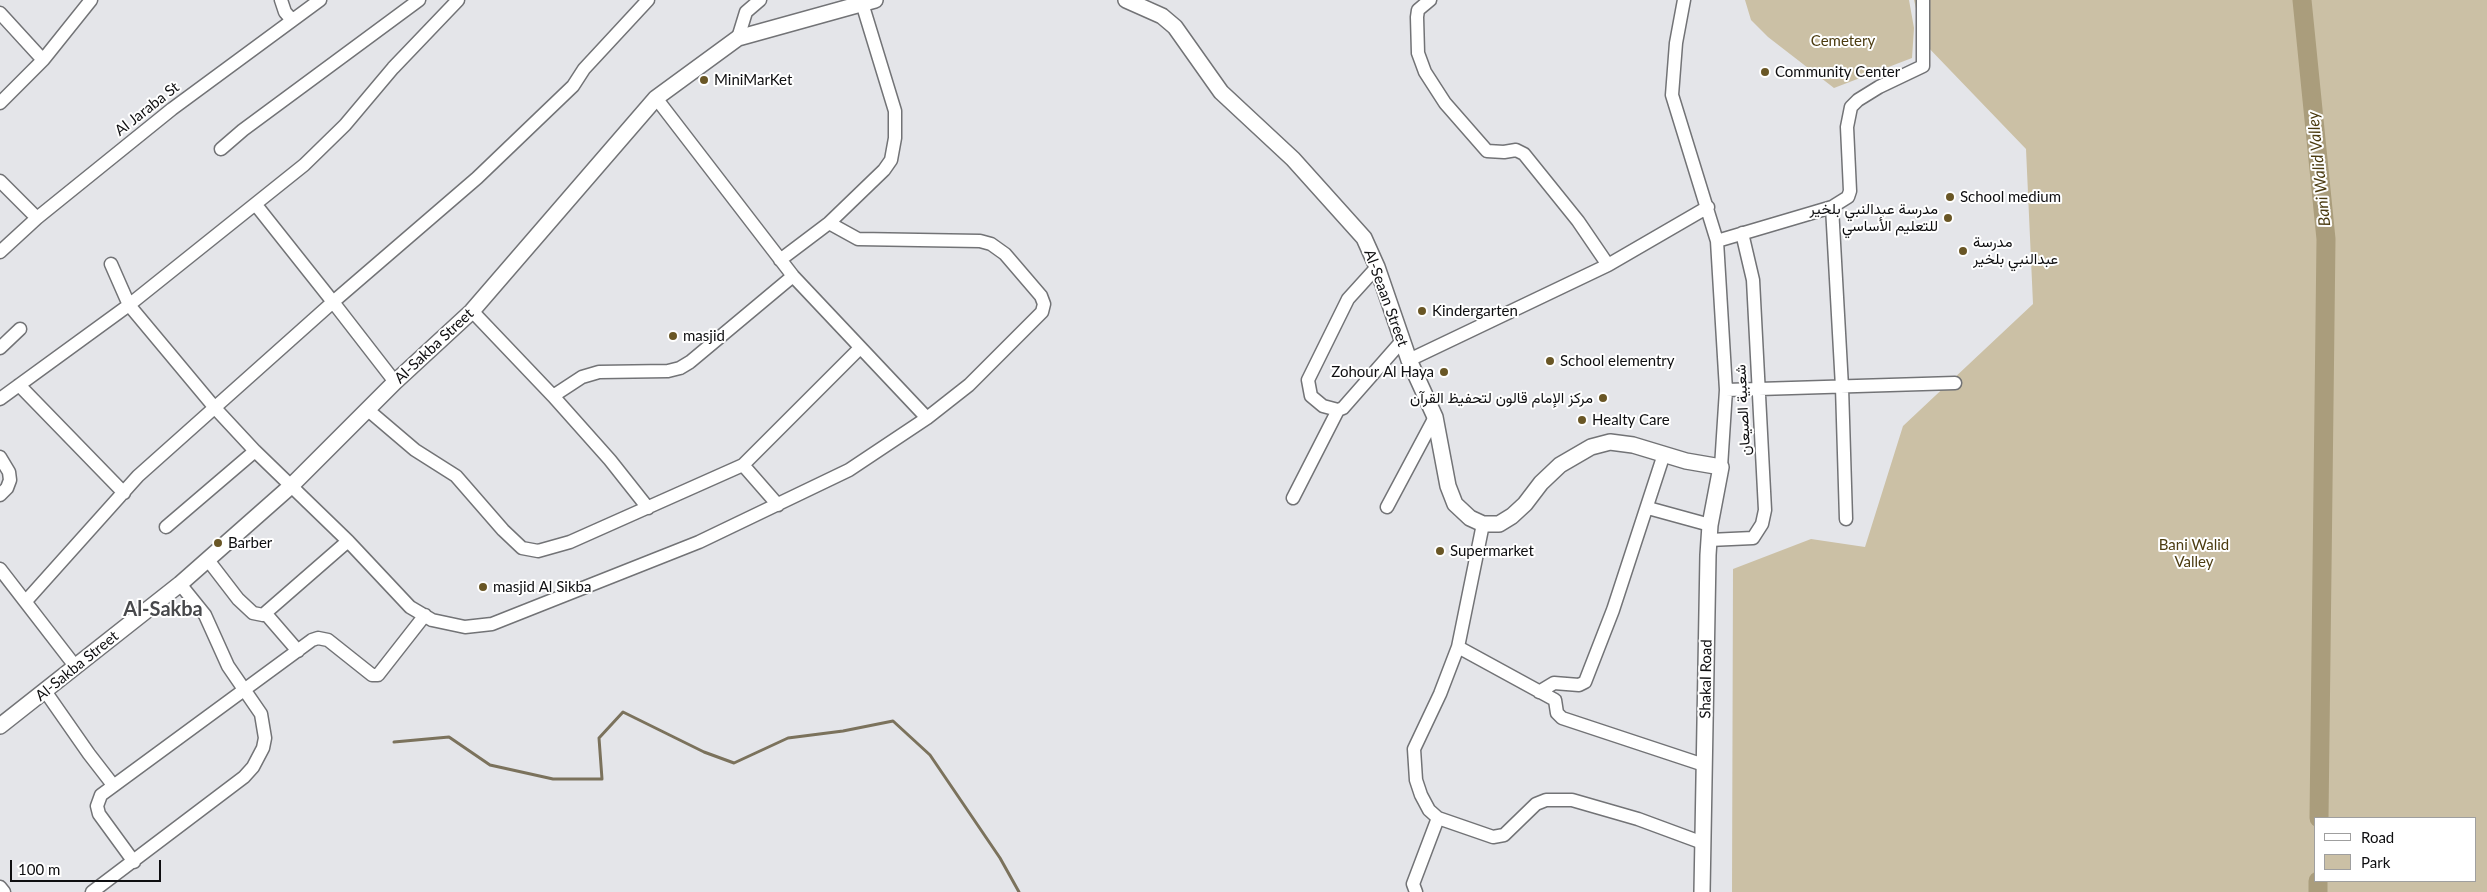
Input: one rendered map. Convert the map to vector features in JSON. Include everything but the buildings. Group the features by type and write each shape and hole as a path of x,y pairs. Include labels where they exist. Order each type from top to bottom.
{"main road":[{"name":"Al-Seaan Street","path":"1126,0 1162,16 1175,27 1221,92 1293,159 1364,238 1377,267 1409,360 1435,417 1448,486 1455,504 1470,518 1483,524"},
{"name":"Al-Sakba Street","path":"0,726 180,584 292,486 395,382 472,311 656,98 738,38 868,2"},
{"path":"1483,524 1499,524 1512,516 1560,464 1591,447 1610,442 1633,445 1686,461 1721,467"},
{"name":"Shakal Road","path":"1702,892 1710,533 1721,467"}],"street":[{"path":"0,103 43,60 91,0"},
{"path":"281,0 285,12 292,20"},
{"name":"Al Jaraba St","path":"0,252 37,218 172,109 320,0"},
{"path":"221,149 243,130 419,0"},
{"path":"0,400 129,305 256,205 327,144 393,68 458,0"},
{"path":"26,601 152,462 477,178 573,86 584,69 648,0"},
{"path":"738,38 746,12 760,0"},
{"path":"1430,0 1418,10 1418,53 1425,72 1444,103 1487,151 1504,152 1516,150 1524,154 1578,221 1608,265"},
{"path":"1684,0 1676,43 1672,95 1717,241 1726,390 1721,467"},
{"path":"1717,241 1832,207 1843,202 1850,191 1847,127 1851,107 1858,100 1879,87 1923,66 1922,0"},
{"path":"780,260 829,223 884,170 891,160 894,143 895,111 868,2"},
{"path":"0,13 43,60"},
{"path":"656,98 793,276 927,418"},
{"path":"0,182 37,218"},
{"path":"256,205 395,382"},
{"path":"1409,360 1608,265 1708,207"},
{"path":"1832,207 1842,387 1846,519"},
{"path":"111,264 129,305 255,451 348,541 410,608 448,625 465,627 492,624 699,542 849,470 927,418 969,384 1042,312 1044,304 1041,296 1005,254 991,244 970,240 858,239 829,223"},
{"name":"شعبية الصيعان","path":"1648,508 1710,533 1749,539 1756,535 1762,524 1765,510 1752,280 1742,233"},
{"path":"1338,410 1316,402 1308,389 1308,380 1348,299 1377,267"},
{"path":"553,396 582,378 599,372 668,371 680,368 690,362 793,276"},
{"path":"472,311 553,396 610,460 648,508"},
{"path":"0,348 20,329"},
{"path":"1293,498 1338,410 1356,396 1402,342"},
{"path":"368,410 416,450 456,476 503,530 522,548 538,551 570,542 743,465 860,348"},
{"path":"1726,390 1955,383"},
{"path":"19,385 124,493"},
{"path":"1387,507 1435,417"},
{"path":"166,527 255,451"},
{"path":"1539,692 1554,683 1579,685 1585,682 1613,610 1648,508 1664,454"},
{"path":"0,457 9,472 10,480 7,488 0,495"},
{"path":"743,465 778,505"},
{"path":"1483,524 1458,647 1440,694 1414,749 1416,780 1429,810 1438,818 1493,837 1504,834 1515,827 1536,804 1546,800 1572,800 1638,819 1703,843"},
{"path":"208,560 238,599 253,613 260,616 266,614 348,541"},
{"path":"0,569 76,666"},
{"path":"92,892 244,777 253,767 265,738 261,714 228,666 205,616 180,584"},
{"path":"266,614 298,651"},
{"path":"134,862 99,814 97,806 101,795 113,784 312,640 323,638 372,675 378,675 424,615"},
{"path":"1458,647 1555,700 1557,713 1562,718 1704,765"},
{"path":"45,691 89,754 113,784"},
{"path":"1416,892 1413,884 1438,818"},
{"path":"0,887 4,892"}],"green space":[{"name":"Cemetery","path":"1745,0 1909,0 1914,28 1912,58 1834,88 1768,37 1751,20"},
{"name":"Bani Walid Valley","path":"1914,0 2487,0 2487,892 1732,892 1733,569 1811,539 1865,547 1903,426 2033,304 2026,149 1924,43"}],"waterway":[{"name":"Bani Walid Valley","path":"2302,0 2326,239 2319,817"},
{"path":"394,742 449,737 490,765 553,779 602,779 599,738 623,712 704,752 734,763 788,738 843,731 893,721 930,755 1000,858 1019,892"},
{"name":"Bani Walid Valley","path":"2318,882 2318,892"}],"place":[{"name":"Community Center","path":"1765,72"},
{"name":"MiniMarKet","path":"704,80"},
{"name":"School medium","path":"1950,197"},
{"name":"مدرسة عبدالنبي بلخير للتعليم الأساسي","path":"1948,218"},
{"name":"مدرسة عبدالنبي بلخير","path":"1963,251"},
{"name":"Kindergarten","path":"1422,311"},
{"name":"masjid","path":"673,336"},
{"name":"School elementry","path":"1550,361"},
{"name":"Zohour Al Haya","path":"1444,372"},
{"name":"مركز الإمام قالون لتحفيظ القرآن","path":"1603,398"},
{"name":"Healty Care","path":"1582,420"},
{"name":"Barber","path":"218,543"},
{"name":"Supermarket","path":"1440,551"},
{"name":"masjid Al Sikba","path":"483,587"}],"district":[{"name":"Al-Sakba","path":"163,610"}]}
